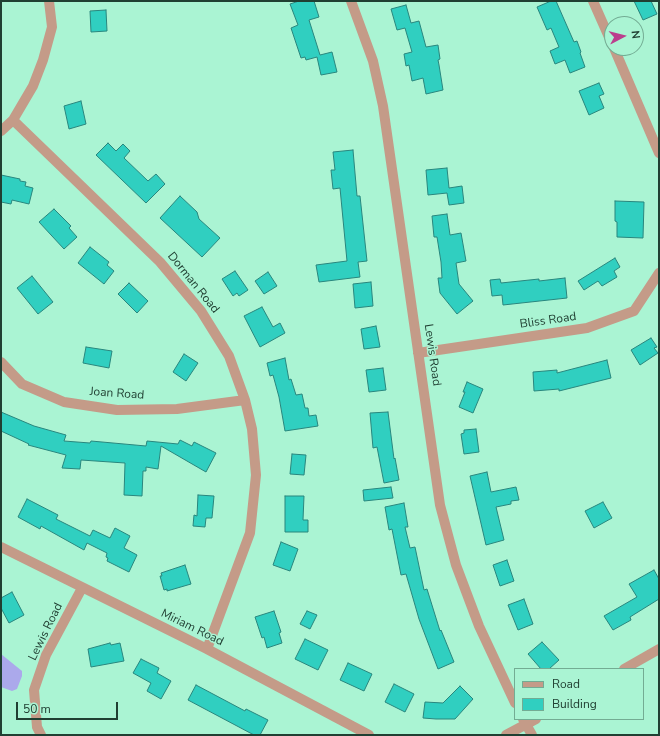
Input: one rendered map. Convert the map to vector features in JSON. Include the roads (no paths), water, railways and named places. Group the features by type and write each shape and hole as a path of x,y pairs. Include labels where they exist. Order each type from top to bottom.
{"street":[{"path":"1,131 13,120 32,86 44,60 52,27 49,1"},
{"name":"Lewis Road","path":"351,1 373,61 383,106 440,505 456,565 479,626 514,701"},
{"path":"593,1 604,26"},
{"path":"617,56 659,153"},
{"name":"Dorman Road","path":"13,120 160,262 201,311 229,356 245,400 252,429 256,475 250,533 207,649"},
{"name":"Bliss Road","path":"418,353 587,328 634,311 659,273"},
{"name":"Joan Road","path":"1,362 22,384 64,402 117,410 139,410 177,409 245,400"},
{"name":"Miriam Road","path":"1,547 207,649 369,735"},
{"name":"Lewis Road","path":"41,735 38,727 34,690 46,655 82,588"},
{"path":"626,668 659,649"},
{"path":"506,735 524,722 532,735"}]}
